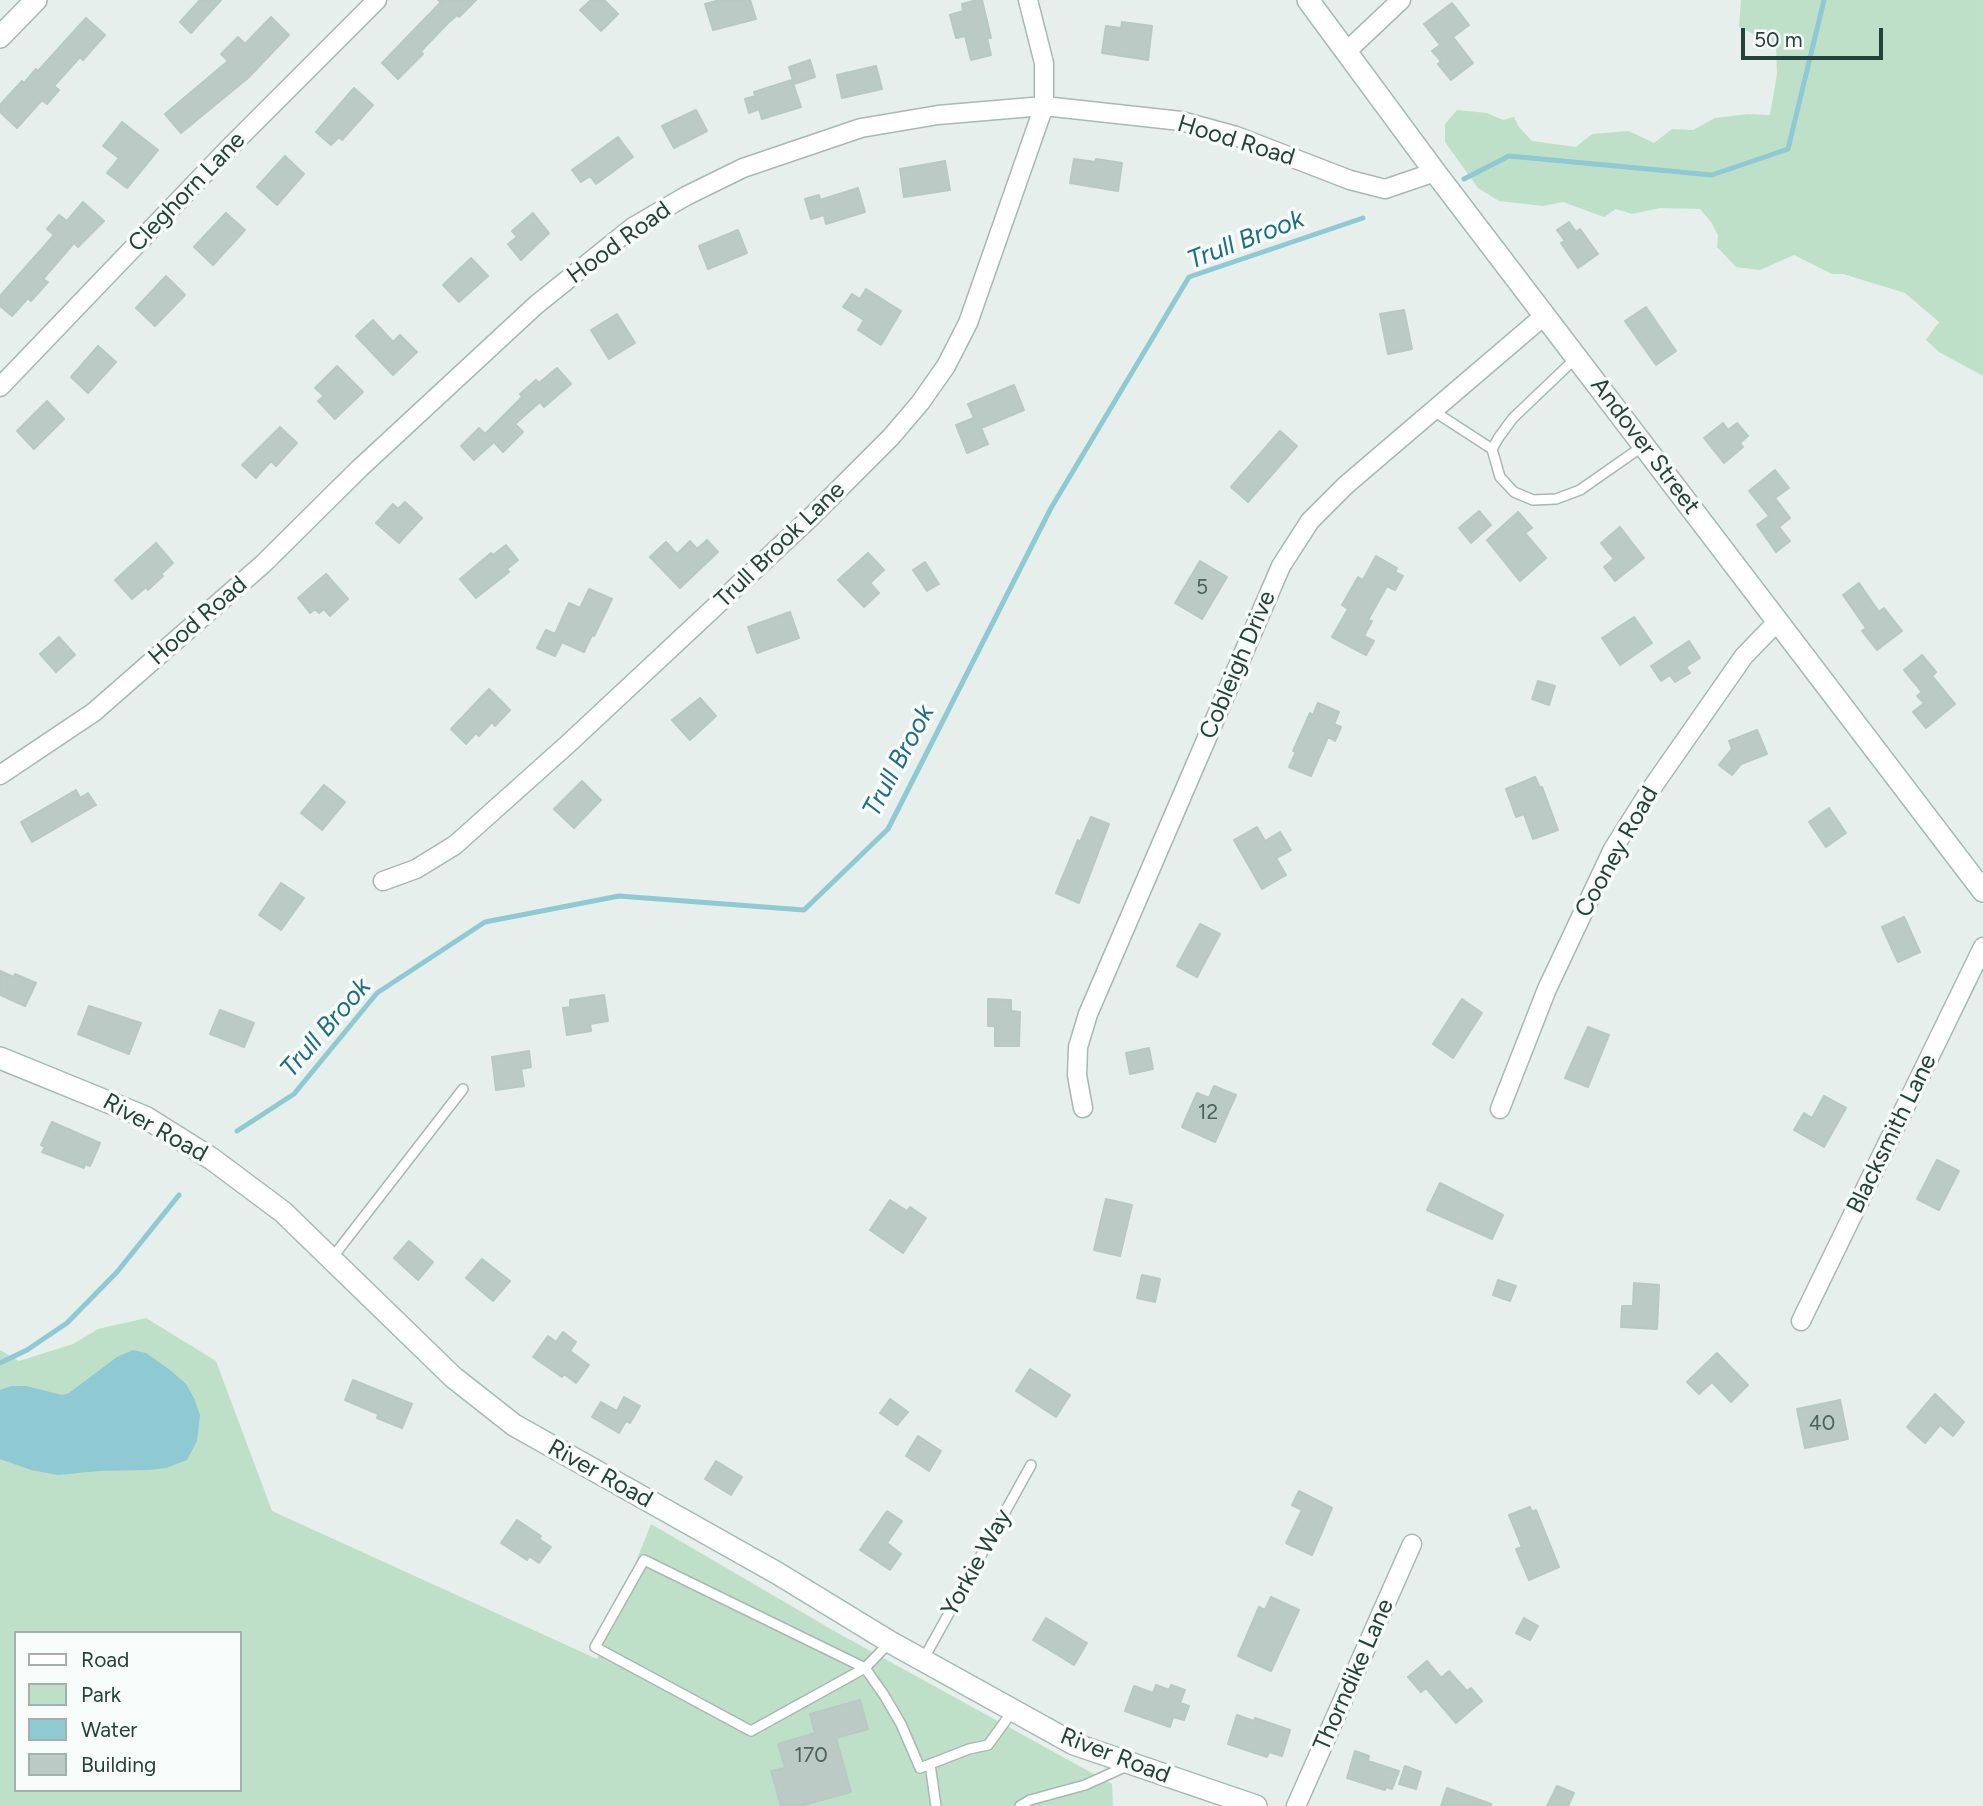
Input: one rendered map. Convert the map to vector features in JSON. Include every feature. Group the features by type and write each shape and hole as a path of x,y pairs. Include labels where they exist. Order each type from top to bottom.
{"main road":[{"path":"0,37 36,0"},
{"name":"Andover Street","path":"1308,0 1435,172 1983,891"},
{"name":"River Road","path":"0,1058 145,1117 212,1158 283,1212 453,1377 514,1425 777,1573 890,1642 1074,1744 1256,1806"}],"street":[{"name":"Cleghorn Lane","path":"0,387 229,148 377,0"},
{"name":"Trull Brook Lane","path":"383,881 416,869 455,845 558,754 809,520 891,437 920,403 946,366 968,323 1044,106 1044,62 1028,0"},
{"path":"1347,51 1401,0"},
{"name":"Hood Road","path":"0,775 94,712 263,564 360,468 536,305 633,227 685,196 743,168 861,128 939,115 1044,106 1181,121 1236,136 1350,180 1385,189 1435,172"},
{"name":"Cobleigh Drive","path":"1083,1108 1077,1075 1078,1047 1088,1014 1281,566 1310,521 1346,485 1545,315"},
{"name":"Cooney Road","path":"1500,1109 1548,989 1613,849 1649,792 1744,656 1778,621"},
{"name":"Blacksmith Lane","path":"1801,1321 1983,947"},
{"name":"Thorndike Lane","path":"1296,1806 1412,1544"}],"lane":[{"path":"1492,449 1513,418 1578,357"},
{"path":"1432,410 1492,449 1500,477 1514,492 1533,500 1556,499 1580,490 1644,445"},
{"path":"332,1258 463,1089"},
{"name":"Yorkie Way","path":"923,1660 1031,1465"},
{"path":"890,1642 865,1668 751,1731 595,1647 644,1560 865,1668 901,1724 920,1768 988,1745 1013,1710"},
{"path":"930,1764 936,1806"},
{"path":"1020,1806 1030,1800 1085,1785 1132,1764"}],"green space":[{"path":"1741,0 1983,0 1983,376 1939,352 1926,340 1939,322 1905,293 1843,274 1832,274 1794,255 1760,270 1736,267 1717,247 1718,235 1700,209 1660,208 1632,214 1616,209 1604,217 1563,202 1543,206 1499,201 1478,188 1445,142 1445,124 1457,110 1487,113 1503,120 1514,117 1532,141 1576,147 1592,134 1629,131 1654,143 1672,129 1693,130 1715,118 1748,114 1770,115 1777,74 1776,45 1739,27"},
{"path":"146,1318 216,1361 272,1511 597,1659 651,1524 836,1632 1112,1784 1113,1806 0,1806 0,1350 19,1361 73,1344 98,1329"}],"water":[{"path":"133,1350 146,1353 170,1370 186,1384 194,1398 200,1415 199,1425 197,1441 187,1460 166,1468 149,1470 58,1475 31,1470 0,1459 0,1390 11,1386 26,1386 62,1395 69,1393 117,1357"}],"building":[{"path":"200,0 221,0 191,33 180,22"},
{"path":"438,0 476,0 459,17 457,15 448,23 398,79 382,63 441,2"},
{"path":"591,0 604,0 618,14 601,31 580,10"},
{"path":"720,0 750,0 756,19 713,30 705,4"},
{"path":"982,0 991,38 987,38 991,55 971,60 965,36 956,38 950,15 963,11 962,4"},
{"path":"1452,3 1469,25 1453,37 1473,63 1451,80 1438,64 1441,61 1432,51 1440,45 1424,24"},
{"path":"271,17 289,35 248,78 181,133 165,114 228,61 221,54 238,37 245,44"},
{"path":"86,18 105,35 83,60 80,57 54,86 59,90 47,104 42,100 17,128 0,112 0,105 22,81 24,83 36,69 38,71"},
{"path":"1122,22 1152,26 1148,60 1102,53 1106,26 1121,28"},
{"path":"810,60 815,77 794,84 789,67"},
{"path":"876,66 882,89 842,98 837,75"},
{"path":"792,80 801,107 762,119 759,109 749,113 745,99 755,96 754,92"},
{"path":"354,88 373,105 342,140 339,137 331,145 316,132"},
{"path":"696,110 707,131 674,148 662,126"},
{"path":"122,122 158,150 127,188 107,173 119,158 103,146"},
{"path":"618,137 633,157 596,184 590,176 581,182 572,170"},
{"path":"285,156 304,174 277,205 257,187"},
{"path":"1074,159 1122,163 1118,191 1070,183"},
{"path":"945,161 950,190 904,197 900,169"},
{"path":"858,188 865,212 826,224 824,215 811,219 805,199 819,195 820,200"},
{"path":"83,202 104,221 78,247 74,243 43,279 48,282 31,301 28,298 12,316 0,306 0,296 54,235 47,229 59,215 67,221"},
{"path":"226,213 245,230 213,265 194,247"},
{"path":"533,213 549,233 521,260 508,244 517,237 512,231"},
{"path":"1569,222 1576,232 1580,229 1598,254 1578,268 1561,243 1565,241 1557,230"},
{"path":"738,230 747,253 708,269 699,246"},
{"path":"471,258 488,276 459,302 443,285"},
{"path":"166,276 185,295 155,326 136,308"},
{"path":"866,289 901,311 881,345 858,330 864,320 843,307 852,294 860,299"},
{"path":"1646,307 1676,351 1656,365 1625,321"},
{"path":"1404,310 1412,349 1388,354 1380,314"},
{"path":"617,314 635,343 609,359 591,330"},
{"path":"373,320 393,342 400,335 417,352 393,375 356,336"},
{"path":"98,346 116,362 88,393 71,377"},
{"path":"337,366 363,392 335,419 318,401 324,396 315,388"},
{"path":"557,368 571,384 544,407 540,402 515,424 523,432 503,452 494,442 474,460 461,446 479,428 485,434 522,397 520,394 536,380 539,383"},
{"path":"1014,385 1024,410 981,428 988,444 967,453 956,425 974,418 968,404"},
{"path":"47,401 64,419 34,449 17,431"},
{"path":"1723,423 1728,430 1737,423 1748,436 1740,443 1743,447 1724,463 1704,438"},
{"path":"280,427 297,443 276,466 271,461 256,478 242,465"},
{"path":"1280,431 1297,446 1248,502 1231,487"},
{"path":"1775,470 1789,488 1775,498 1790,518 1779,527 1790,541 1776,552 1757,525 1769,516 1749,491"},
{"path":"405,502 422,518 399,543 376,523 393,504 398,509"},
{"path":"1479,511 1491,525 1471,543 1459,528"},
{"path":"1518,512 1532,528 1525,533 1546,558 1520,581 1487,540"},
{"path":"1620,527 1644,558 1615,581 1604,567 1614,559 1601,543"},
{"path":"707,540 718,552 680,588 650,557 666,542 677,554 690,541 697,549"},
{"path":"156,543 173,563 148,590 146,587 132,599 115,580"},
{"path":"506,545 518,560 507,569 509,572 476,598 460,579 491,553 493,555"},
{"path":"868,553 884,570 870,583 879,593 864,607 838,580"},
{"path":"1376,556 1397,568 1395,572 1403,576 1395,590 1387,586 1368,620 1372,621 1364,636 1374,641 1366,655 1332,637 1348,609 1342,605 1358,577 1363,580"},
{"path":"1200,561 1227,577 1202,619 1175,603"},
{"path":"925,562 939,584 927,591 913,570"},
{"path":"326,574 348,599 330,616 324,609 319,613 315,609 310,613 298,598"},
{"path":"1859,583 1879,612 1884,608 1902,631 1877,650 1862,631 1866,628 1843,595"},
{"path":"589,589 612,599 584,652 562,642 555,656 537,648 546,630 555,634 569,603 580,608"},
{"path":"790,612 799,638 757,653 748,627"},
{"path":"1634,617 1652,643 1620,665 1602,638"},
{"path":"59,637 75,655 56,672 40,654"},
{"path":"1689,641 1700,658 1686,667 1690,673 1675,682 1670,675 1661,681 1651,666"},
{"path":"1922,655 1936,672 1932,676 1955,704 1926,728 1913,712 1924,703 1917,696 1922,692 1904,670"},
{"path":"1538,681 1555,686 1549,705 1532,699"},
{"path":"489,689 510,710 495,726 492,722 479,736 476,733 466,744 451,729"},
{"path":"700,698 716,716 690,740 672,720"},
{"path":"1318,703 1339,712 1334,724 1341,727 1335,741 1328,737 1311,776 1289,767 1310,713 1313,715"},
{"path":"1757,730 1767,754 1741,764 1732,775 1719,765 1732,749 1729,741"},
{"path":"1535,777 1540,788 1542,787 1558,830 1533,839 1524,814 1516,817 1506,789"},
{"path":"582,781 601,800 574,828 554,809"},
{"path":"324,785 345,802 322,830 301,813"},
{"path":"76,790 80,798 88,793 96,805 32,842 21,822"},
{"path":"1829,808 1846,833 1826,847 1809,822"},
{"path":"1091,817 1109,824 1079,903 1056,893 1078,840 1080,842"},
{"path":"1257,827 1265,841 1280,832 1291,850 1276,858 1286,875 1262,889 1234,840"},
{"path":"281,883 304,898 281,930 259,915"},
{"path":"1904,917 1920,952 1898,962 1882,927"},
{"path":"1200,924 1220,934 1197,977 1177,966"},
{"path":"0,971 36,983 25,1006 0,995"},
{"path":"604,995 608,1021 590,1024 591,1031 567,1035 563,1008 570,1007 570,1000"},
{"path":"988,999 1011,1000 1011,1011 1020,1012 1019,1046 995,1046 995,1026 988,1026"},
{"path":"1462,999 1482,1013 1453,1058 1433,1044"},
{"path":"89,1006 141,1023 129,1054 78,1034"},
{"path":"220,1010 254,1023 244,1047 210,1034"},
{"path":"1588,1027 1609,1035 1588,1087 1565,1078"},
{"path":"1149,1048 1153,1069 1130,1074 1126,1053"},
{"path":"529,1051 531,1067 521,1069 524,1086 496,1090 492,1057"},
{"path":"1214,1086 1236,1095 1215,1142 1182,1127 1197,1093 1209,1098"},
{"path":"1824,1096 1846,1108 1824,1147 1794,1130 1804,1113 1812,1118"},
{"path":"52,1122 100,1143 90,1166 85,1164 84,1168 42,1152 45,1147 41,1145"},
{"path":"1937,1160 1959,1171 1939,1210 1917,1199"},
{"path":"1440,1183 1503,1215 1492,1239 1427,1210"},
{"path":"1106,1199 1132,1205 1120,1256 1094,1250"},
{"path":"890,1200 907,1211 910,1207 926,1218 903,1253 870,1230"},
{"path":"409,1241 433,1262 418,1280 394,1258"},
{"path":"482,1259 510,1281 493,1301 466,1278"},
{"path":"1142,1275 1160,1279 1155,1302 1137,1298"},
{"path":"1498,1280 1516,1286 1510,1301 1493,1295"},
{"path":"1634,1283 1659,1285 1657,1329 1621,1327 1622,1306 1633,1306"},
{"path":"563,1332 576,1342 570,1351 589,1365 576,1383 564,1374 562,1377 533,1357 548,1336 556,1342"},
{"path":"1717,1353 1748,1385 1731,1402 1712,1382 1699,1394 1687,1382"},
{"path":"1030,1369 1070,1395 1056,1417 1016,1391"},
{"path":"353,1380 412,1404 402,1428 345,1400"},
{"path":"1935,1394 1964,1422 1953,1436 1940,1425 1925,1443 1907,1427"},
{"path":"624,1397 640,1406 630,1423 626,1421 619,1433 592,1417 601,1402 617,1411"},
{"path":"890,1399 908,1412 897,1425 880,1413"},
{"path":"1840,1400 1848,1439 1805,1448 1797,1409"},
{"path":"918,1436 941,1451 929,1471 906,1456"},
{"path":"716,1461 742,1477 731,1495 705,1479"},
{"path":"1299,1491 1332,1508 1312,1555 1286,1543 1302,1510 1292,1505"},
{"path":"1530,1507 1532,1512 1536,1510 1559,1567 1529,1580 1516,1549 1522,1547 1509,1515"},
{"path":"887,1511 902,1521 887,1543 901,1554 890,1570 860,1550"},
{"path":"517,1520 541,1536 539,1539 551,1547 539,1563 529,1556 527,1560 501,1543"},
{"path":"1271,1597 1299,1610 1271,1671 1238,1656 1259,1607 1265,1610"},
{"path":"1046,1618 1087,1643 1074,1665 1033,1640"},
{"path":"1524,1618 1538,1626 1530,1640 1516,1633"},
{"path":"1427,1661 1441,1678 1449,1671 1467,1691 1471,1688 1482,1701 1456,1723 1426,1688 1421,1692 1408,1677"},
{"path":"1156,1685 1169,1690 1171,1685 1185,1690 1180,1703 1189,1706 1184,1720 1173,1717 1170,1727 1125,1711 1134,1686 1153,1693"},
{"path":"860,1700 868,1729 836,1738 851,1792 800,1806 781,1806 771,1771 785,1768 778,1744 815,1733 810,1714"},
{"path":"1237,1715 1290,1730 1282,1756 1269,1752 1267,1757 1228,1744"},
{"path":"1355,1751 1369,1756 1368,1761 1399,1771 1392,1789 1386,1787 1385,1790 1347,1778"},
{"path":"1405,1766 1421,1772 1416,1789 1399,1784"},
{"path":"1557,1786 1574,1793 1568,1806 1547,1806"},
{"path":"1447,1788 1491,1804 1491,1806 1441,1806"}],"waterway":[{"name":"Trull Brook","path":"1464,179 1509,156 1712,175 1788,149 1824,0"},
{"name":"Trull Brook","path":"237,1131 294,1094 377,993 485,922 619,896 804,910 888,829 1051,508 1189,277 1363,218"},
{"name":"Trull Brook","path":"0,1363 27,1350 67,1323 117,1272 179,1195"}]}
